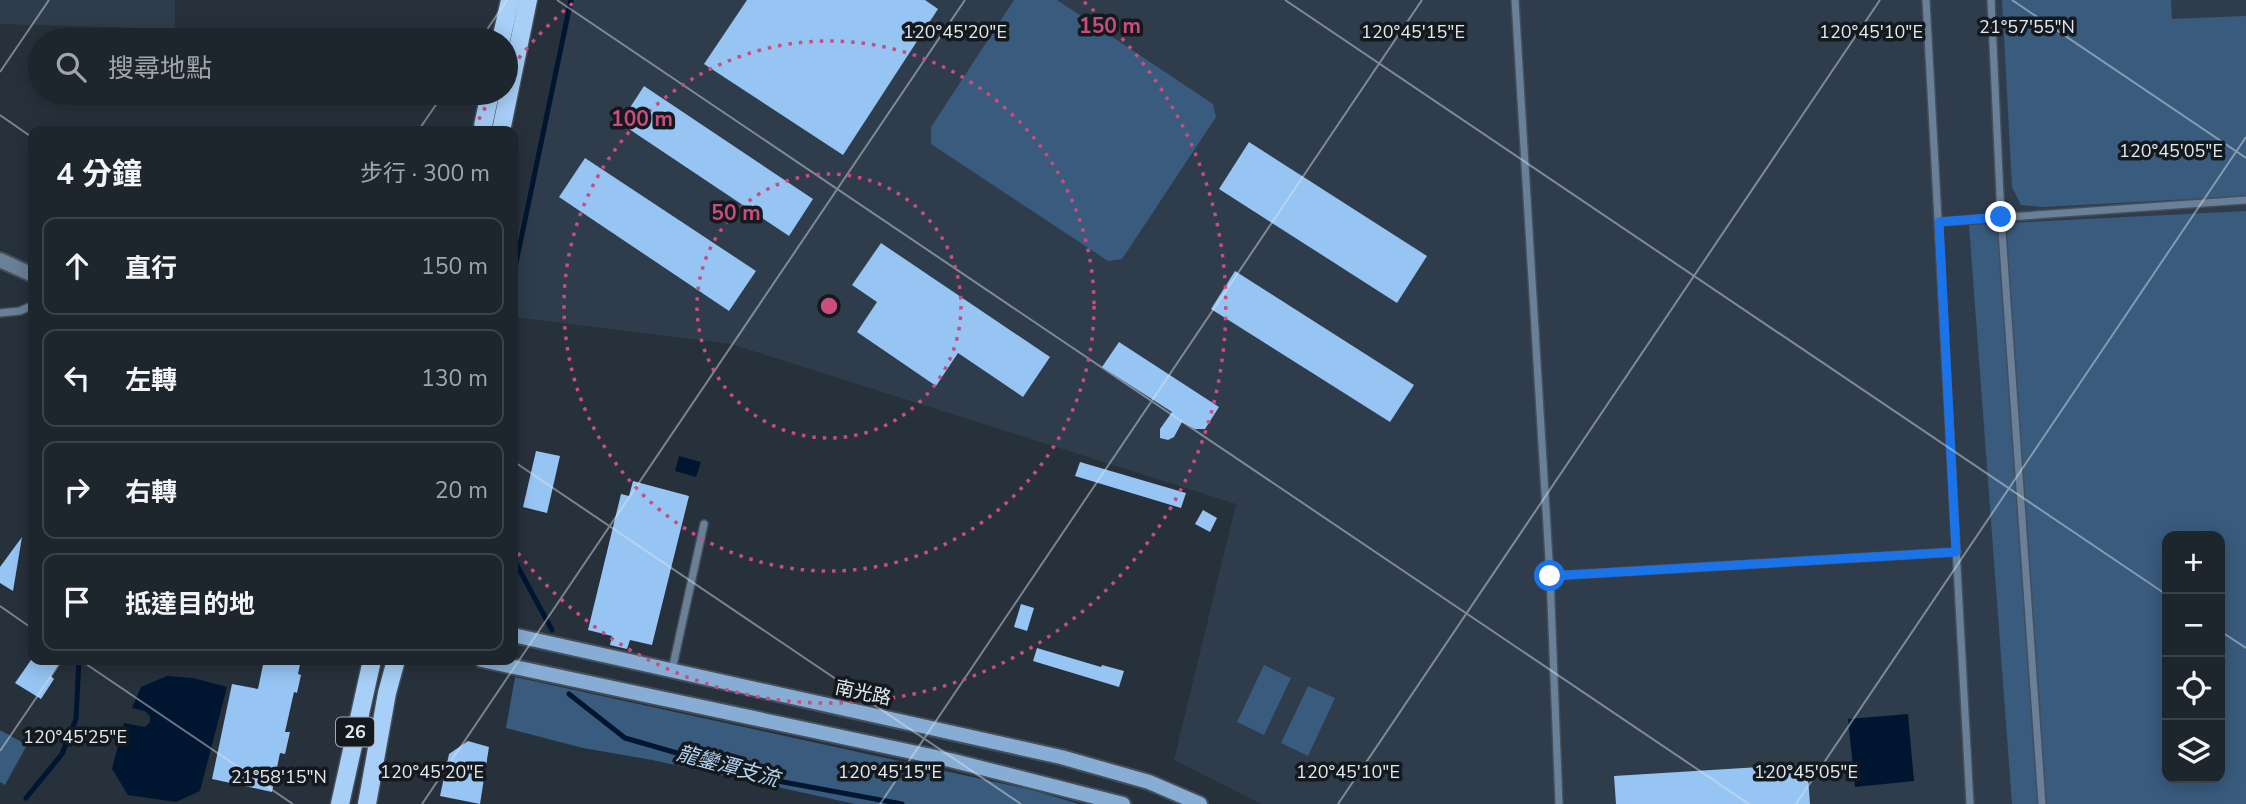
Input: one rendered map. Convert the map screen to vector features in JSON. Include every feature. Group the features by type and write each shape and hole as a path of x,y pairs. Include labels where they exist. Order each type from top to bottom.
{"main road":[{"path":"504,28 510,0"},
{"path":"518,49 528,0"},
{"path":"483,126 487,105"},
{"path":"502,126 506,105"},
{"name":"26","path":"340,804 371,665"},
{"name":"26","path":"367,804 387,692 395,665"}],"street":[{"path":"0,260 28,273"},
{"name":"南光路","path":"518,636 1061,757 1149,782 1200,804"},
{"path":"505,665 950,760 1123,804"}],"lane":[{"path":"1515,0 1550,576 1559,804"},
{"path":"1926,0 1970,804"},
{"path":"1991,0 2001,217 2042,804"},
{"path":"1939,222 2246,200"},
{"path":"0,313 28,308"},
{"path":"672,671 704,524"},
{"path":"1550,576 1956,552"}],"shaded area":[{"path":"0,0 175,0 175,28 0,24"},
{"path":"572,0 2246,0 2246,804 1261,804 1174,760 1236,504 731,344 518,318 518,235"},
{"path":"1014,0 1057,0 1213,104 1216,117 1122,259 1108,261 931,144 931,127"},
{"path":"2002,0 2171,0 2172,19 2246,16 2246,196 2043,207 2021,205 2012,187"},
{"path":"2246,211 2246,804 2012,804 1969,225"},
{"path":"679,456 701,462 696,477 675,471"},
{"path":"1264,665 1291,678 1264,735 1237,722"},
{"path":"167,676 193,678 227,687 200,791 176,802 128,795 112,769 124,723 145,727 150,722 150,716 145,711 132,708 141,687"},
{"path":"515,677 1032,790 1079,804 855,804 652,760 583,748 506,728"},
{"path":"1308,686 1335,698 1308,756 1281,743"},
{"path":"1908,714 1914,781 1855,787 1848,719"},
{"path":"0,730 27,745 5,785 0,782"}],"building":[{"path":"747,0 925,0 938,9 843,155 704,64"},
{"path":"644,86 813,199 789,236 620,123"},
{"path":"1249,142 1427,256 1397,303 1219,189"},
{"path":"585,158 756,271 729,311 559,197"},
{"path":"881,243 1050,357 1023,397 958,353 936,386 857,332 877,302 852,285"},
{"path":"1235,271 1414,385 1390,422 1211,309"},
{"path":"1119,342 1219,407 1205,429 1195,429 1182,422 1174,437 1168,440 1160,438 1160,429 1172,412 1102,367"},
{"path":"536,451 560,456 547,513 523,507"},
{"path":"1080,462 1186,493 1181,508 1075,476"},
{"path":"633,481 689,496 652,645 630,640 627,649 610,645 612,636 588,630 621,494 629,496"},
{"path":"1203,510 1217,518 1210,532 1195,524"},
{"path":"22,537 13,591 0,583 0,567"},
{"path":"1021,604 1034,608 1027,631 1014,627"},
{"path":"1037,648 1124,671 1119,687 1033,661"},
{"path":"28,664 58,665 51,676 54,679 41,699 15,683"},
{"path":"263,665 300,665 298,674 301,675 297,693 294,692 285,732 290,732 285,754 280,753 272,792 212,779 232,684 258,689"},
{"path":"468,741 489,747 480,804 440,796 449,754"},
{"path":"1807,764 1810,804 1616,804 1614,776"}],"waterway":[{"path":"518,253 571,0"},
{"name":"龍鑾潭支流","path":"518,567 552,630"},
{"name":"龍鑾潭支流","path":"26,798 62,754 76,719 79,665"},
{"name":"龍鑾潭支流","path":"569,694 625,738 767,779 902,804"}],"route":[{"path":"1550,576 1956,552 1939,222 2001,217"}]}
